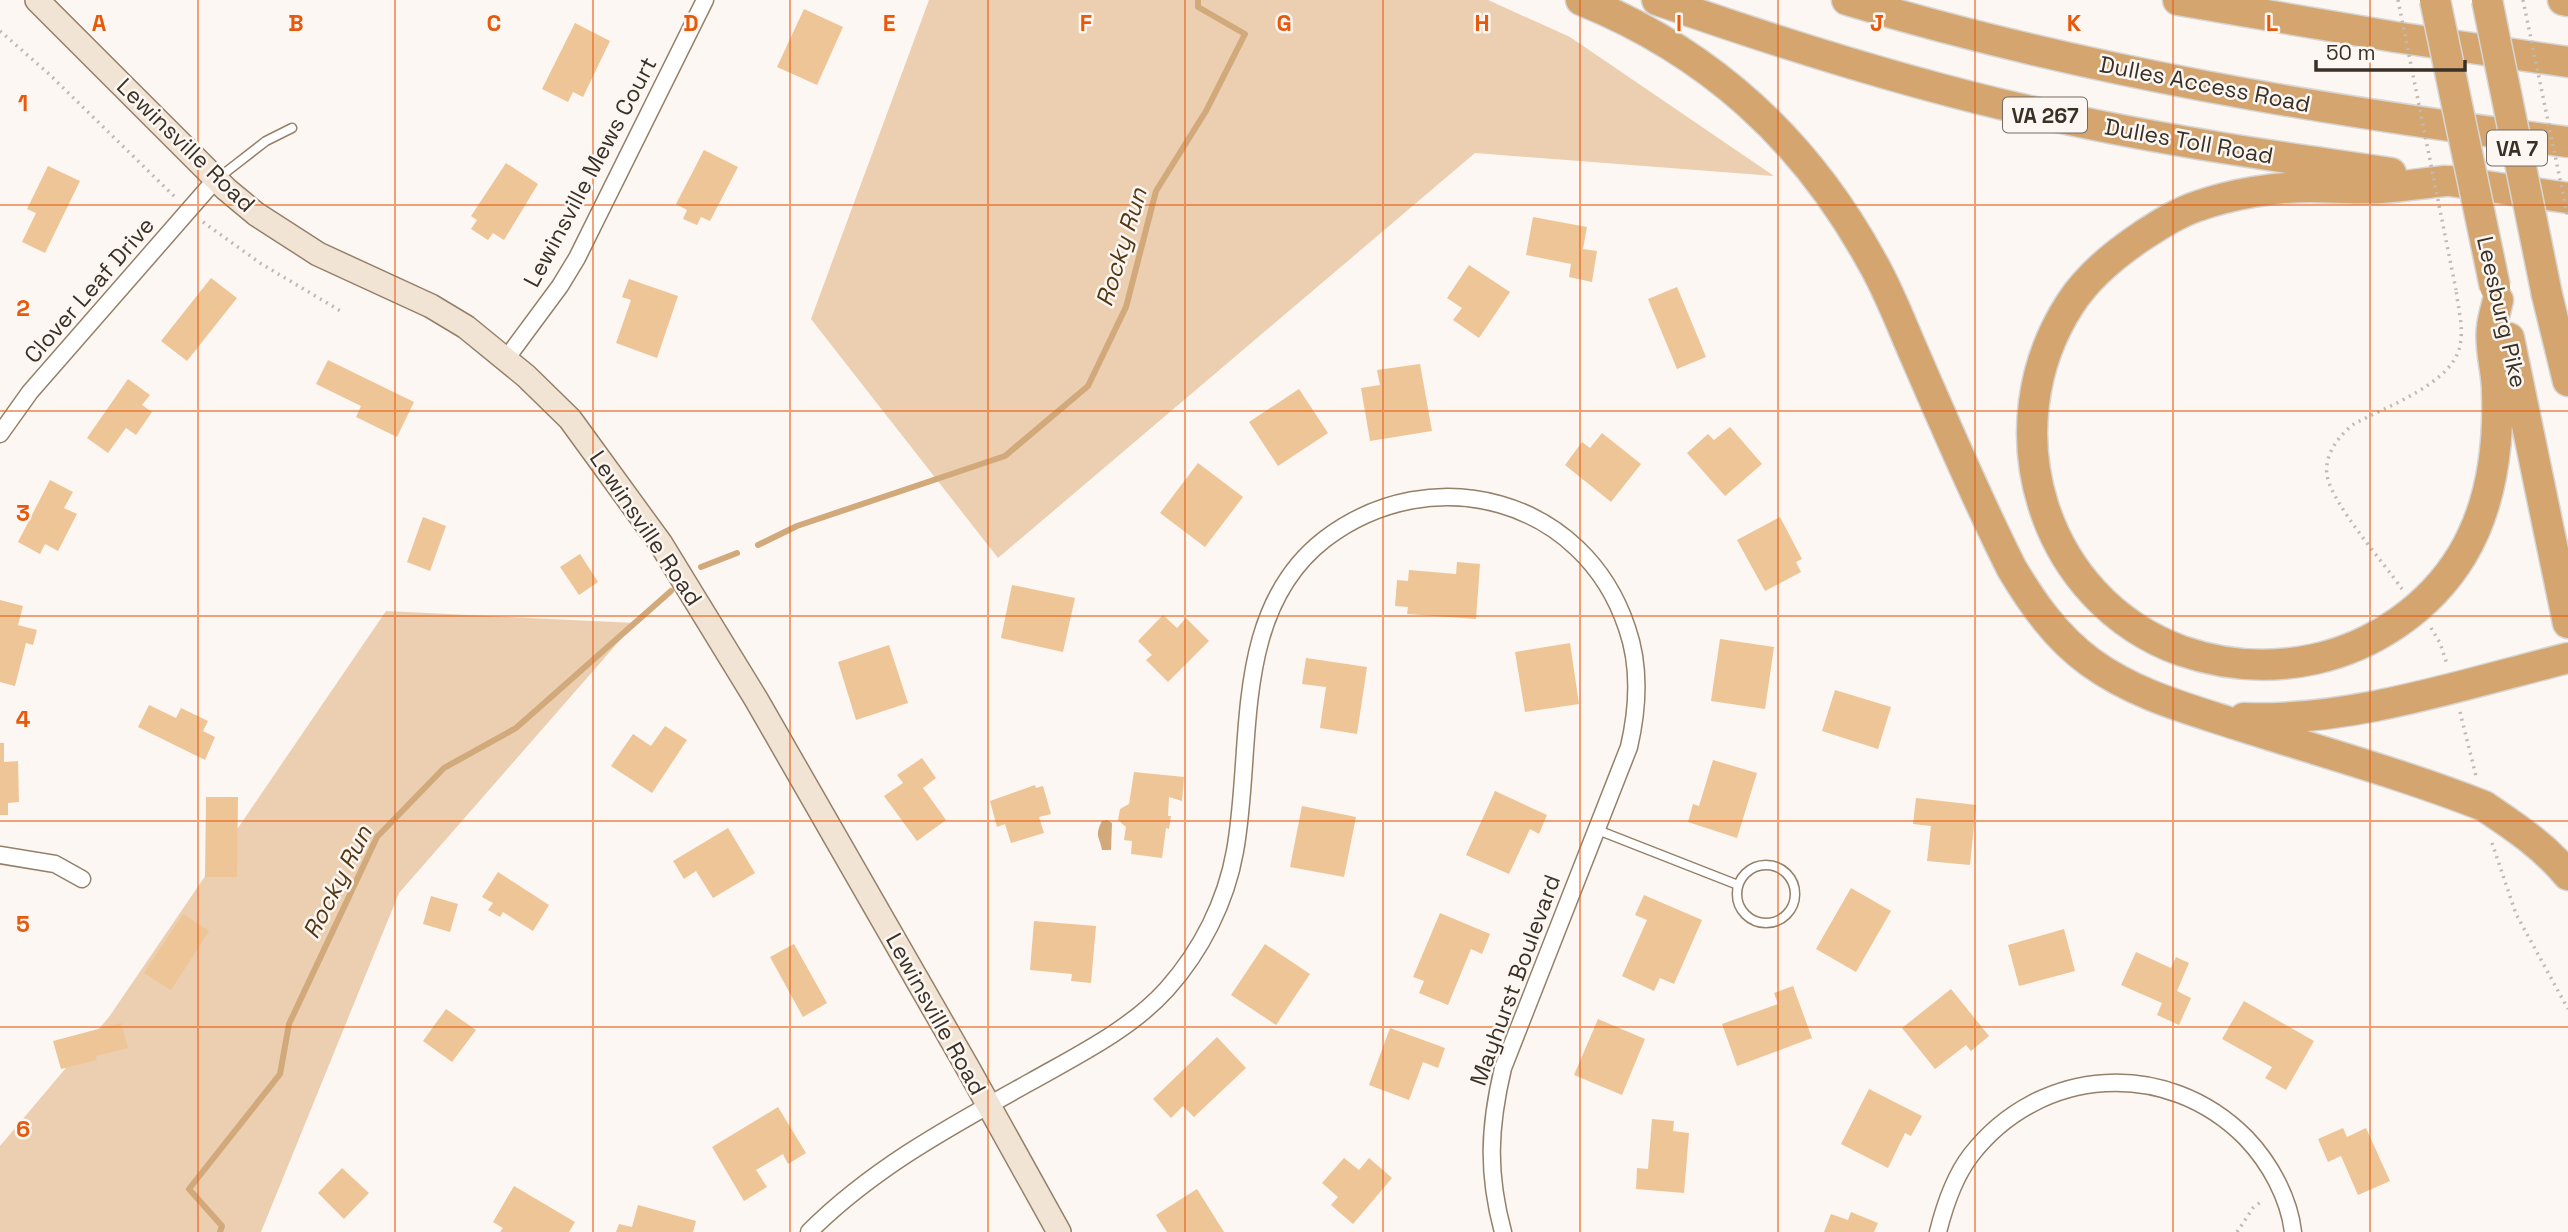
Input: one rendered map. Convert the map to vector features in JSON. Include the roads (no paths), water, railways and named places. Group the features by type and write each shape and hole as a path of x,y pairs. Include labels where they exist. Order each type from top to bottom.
{"highway":[{"path":"1581,0 1608,11 1673,46 1722,79 1760,111 1805,162 1840,209 1872,260 2001,547 2034,603 2067,643 2090,662 2143,692 2484,806 2520,829 2568,875"},
{"name":"Dulles Toll Road","path":"1657,0 1865,68 2023,110 2181,141 2568,198"},
{"name":"Dulles Access Road","path":"1847,0 1994,40 2142,74 2403,119 2568,142"},
{"path":"2178,0 2346,29 2568,62"},
{"name":"Leesburg Pike","path":"2435,0 2498,300 2510,340 2568,623"},
{"name":"Leesburg Pike","path":"2487,0 2547,295 2568,381"},
{"path":"2445,181 2381,188 2305,187 2246,194 2196,206 2122,249 2092,276 2071,302 2051,342 2040,375 2032,429 2032,452 2039,493 2046,516 2069,562 2104,604 2146,634 2196,655 2224,662 2249,666 2304,662 2329,656 2382,633 2422,603 2451,572 2463,554 2482,509 2491,477 2496,436 2497,390 2491,330 2498,300"},
{"path":"2202,713 2278,719 2327,714 2421,695 2568,658"}],"main road":[{"name":"Lewinsville Road","path":"47,3 216,179 256,214 293,239 366,278 431,306 466,327 506,359 570,419 661,544 757,699 1059,1232"}],"street":[{"name":"Lewinsville Mews Court","path":"506,359 560,286 576,258 705,0"},
{"name":"Clover Leaf Drive","path":"0,434 30,392 216,179"},
{"name":"Mayhurst Boulevard","path":"809,1232 874,1175 905,1153 1060,1065 1136,1018 1166,990 1190,960 1210,927 1224,893 1235,854 1251,683 1257,650 1267,618 1282,589 1322,541 1349,523 1376,510 1405,501 1437,496 1496,502 1526,513 1555,530 1579,550 1600,575 1628,628 1637,688 1635,719 1629,747 1503,1068 1494,1104 1490,1143 1492,1180 1503,1232"},
{"path":"0,855 55,864 82,879"},
{"path":"1938,1232 1954,1183 1970,1156 1988,1135 2011,1116 2037,1100 2067,1089 2092,1083 2124,1082 2179,1094 2210,1109 2235,1127 2254,1146 2272,1171 2285,1200 2293,1232"}],"lane":[{"path":"216,179 266,141 292,128"},
{"path":"1595,829 1738,885"},
{"path":"1763,864 1776,866 1793,880 1795,903 1789,914 1780,920 1769,924 1757,923 1747,917 1740,908 1738,885 1752,868 1763,864"}],"waterway":[{"name":"Rocky Run","path":"758,545 797,526 1005,456 1088,386 1126,307 1156,191 1206,111 1245,34 1198,7 1198,0"},
{"name":"Rocky Run","path":"701,567 737,553"},
{"name":"Rocky Run","path":"220,1232 222,1226 189,1189 280,1074 289,1024 377,837 444,768 516,728 671,591"}]}
